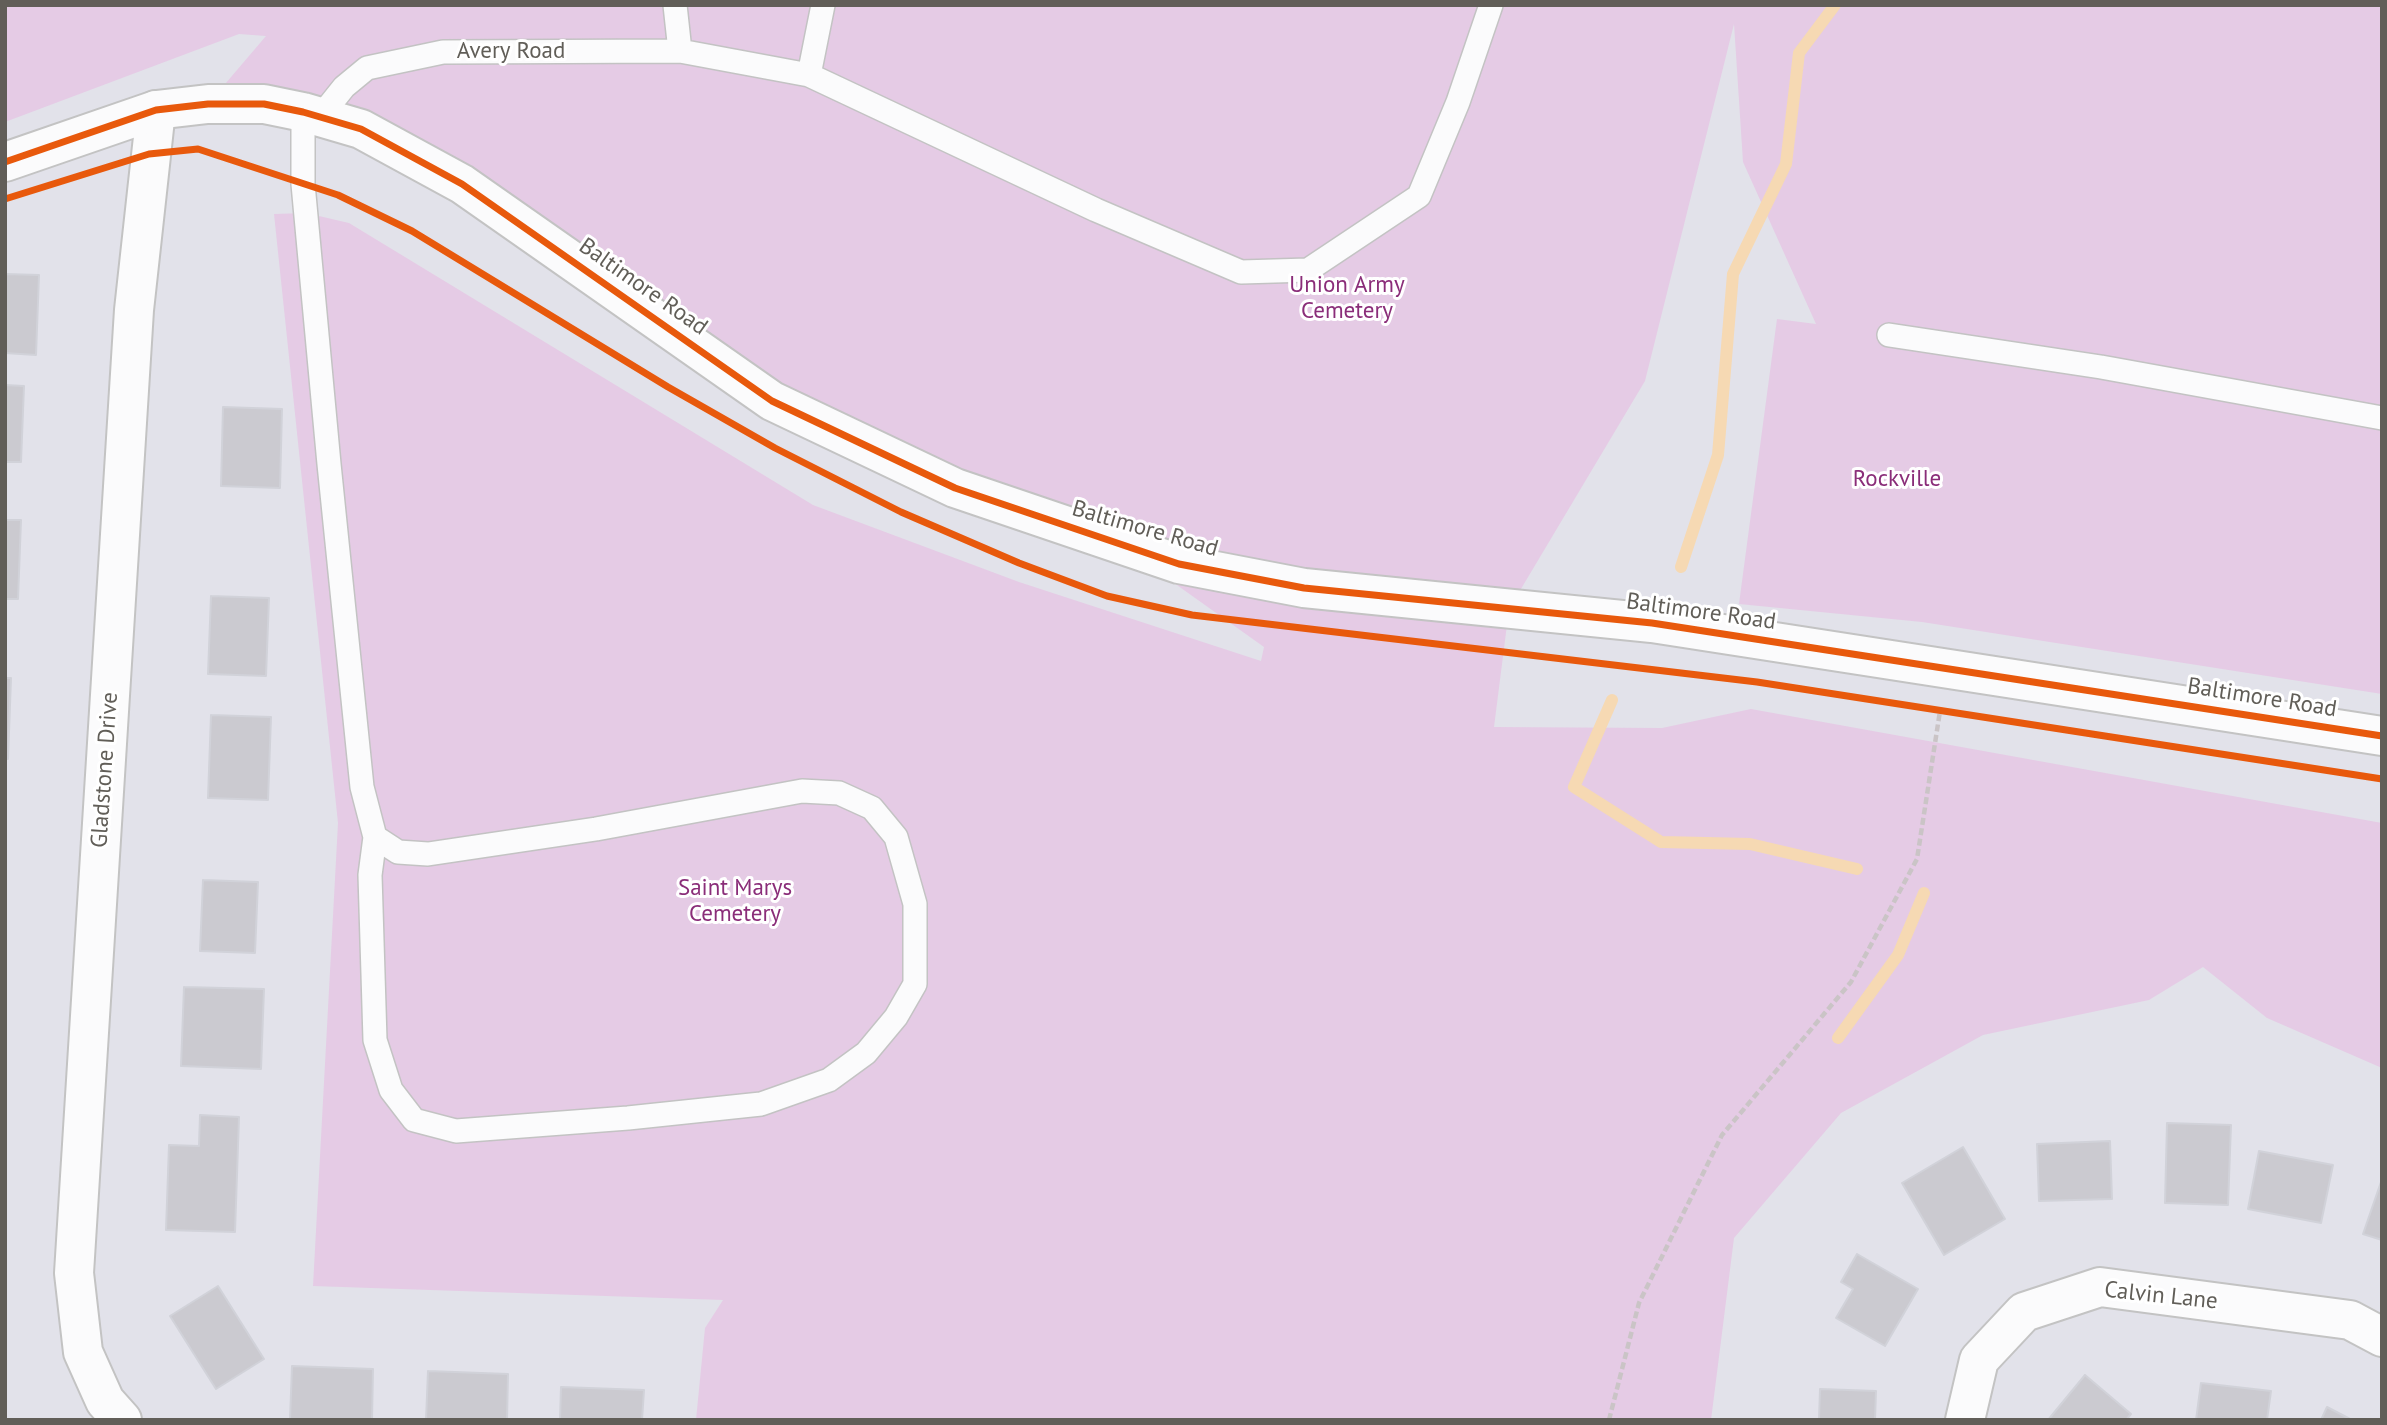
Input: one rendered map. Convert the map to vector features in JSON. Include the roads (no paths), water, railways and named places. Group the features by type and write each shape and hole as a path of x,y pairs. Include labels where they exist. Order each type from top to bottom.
{"street":[{"name":"Baltimore Road","path":"5,162 156,110 208,104 264,104 312,115 361,129 462,184 772,401 955,488 1179,564 1304,588 1652,623 2382,736"},
{"name":"Gladstone Drive","path":"122,1420 105,1401 83,1352 74,1273 134,310 156,110"},
{"name":"Calvin Lane","path":"1965,1420 1979,1360 2024,1312 2100,1287 2350,1320 2382,1337"}],"lane":[{"path":"675,5 680,51"},
{"path":"809,75 823,5"},
{"name":"Avery Road","path":"312,115 368,68 443,52 680,51 809,75 1096,210 1241,272 1308,270 1419,196 1458,102 1491,5"},
{"path":"312,115 303,184 362,787 375,837 370,875 375,1040 391,1090 414,1120 456,1131 628,1118 761,1104 829,1080 866,1053 897,1017 915,984 915,904 896,837 872,808 839,793 802,791 596,829 428,854 398,852 375,837"},
{"path":"1889,335 2101,367 2382,418"}],"waterway":[{"path":"1681,567 1718,455 1733,274 1786,164 1799,53 1835,5"},
{"path":"1612,700 1574,787 1661,842 1750,844 1857,869"},
{"path":"1838,1038 1898,955 1924,893"}],"park label":[{"name":"Union Army Cemetery","path":"1347,298"},
{"name":"Rockville","path":"1897,479"},
{"name":"Saint Marys Cemetery","path":"735,901"}]}
